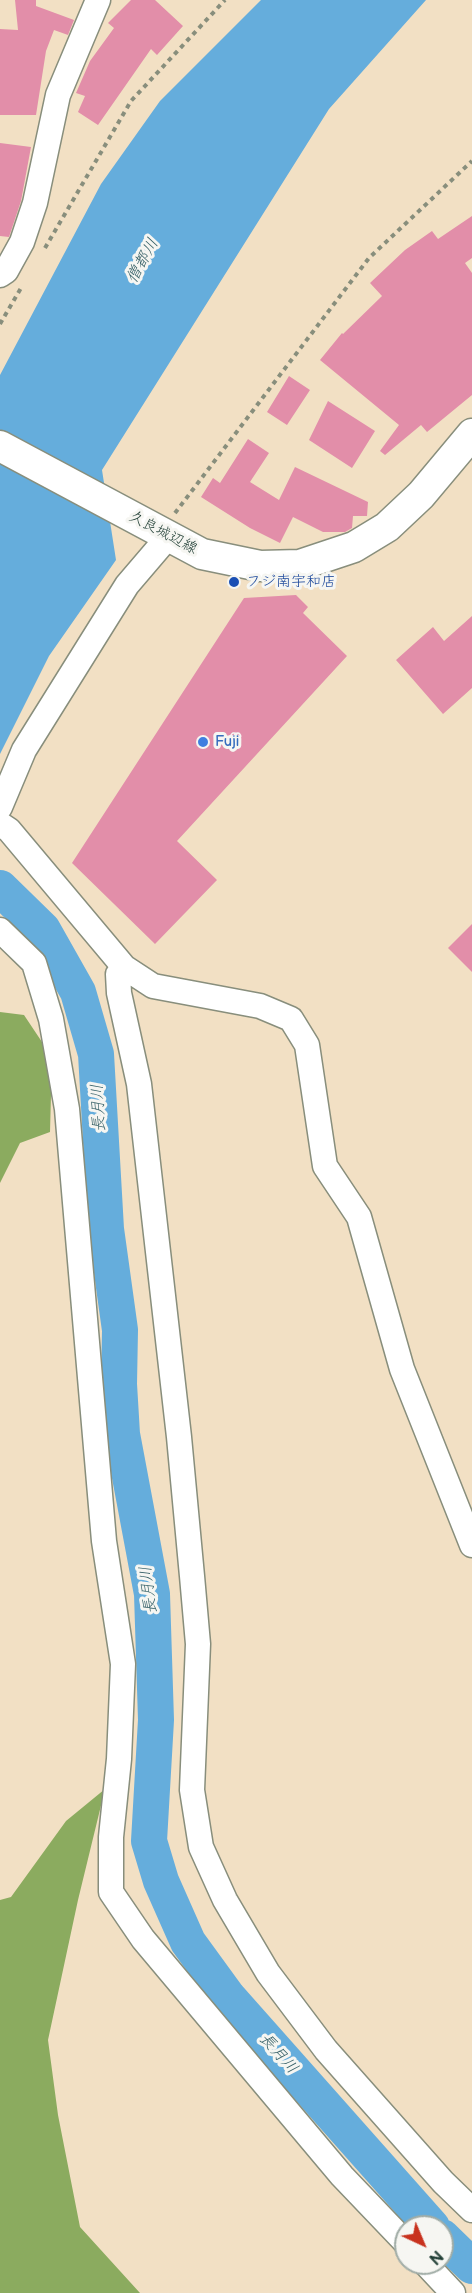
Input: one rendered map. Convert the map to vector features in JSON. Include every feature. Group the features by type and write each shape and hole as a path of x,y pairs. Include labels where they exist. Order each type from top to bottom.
{"main road":[{"name":"久良城辺線","path":"0,446 202,554 260,566 300,565 354,547 387,527 467,450"}],"street":[{"path":"0,275 6,271 22,242 35,204 58,95 98,0"},
{"path":"0,807 24,750 160,532"},
{"path":"0,824 9,830 124,967 153,986 260,1006 291,1019 307,1045 325,1166 359,1217 402,1369 472,1545"},
{"path":"0,930 34,963 51,1018 67,1109 104,1541 123,1664 119,1759 111,1837 111,1892 143,1939 334,2167 394,2230"},
{"path":"124,967 118,974 119,993 141,1107 175,1403 198,1644 192,1790 201,1847 225,1900 268,1973 311,2031 404,2138 472,2210"},
{"path":"436,2275 453,2293"}],"path":[{"path":"42,253 131,101 225,0"},
{"path":"160,532 369,258 472,161"},
{"path":"0,324 24,283"}],"green space":[{"path":"0,1012 24,1015 52,1057 50,1132 20,1143 0,1183"},
{"path":"105,1789 48,2040 58,2115 80,2227 140,2293 0,2293 0,1900 11,1897 66,1821"}],"water":[{"name":"僧都川","path":"261,0 426,0 329,109 102,470 116,560 49,656 0,754 0,375 101,184 160,101"}],"building":[{"path":"15,0 36,0 36,6 74,20 68,35 54,30 46,51 36,115 0,115 0,29 18,30"},
{"path":"131,0 155,0 183,26 157,55 151,49 98,125 78,112 85,96 76,93 90,61 114,28 108,23"},
{"path":"0,143 31,147 21,201 9,237 0,236"},
{"path":"472,216 472,258 465,263 472,273 472,395 427,432 421,425 385,455 380,451 399,425 320,360 342,333 382,296 370,283 405,250 432,231 438,239"},
{"path":"289,376 310,390 287,425 267,412"},
{"path":"328,401 375,431 352,468 309,440"},
{"path":"248,439 269,453 250,482 279,500 295,467 368,502 367,516 353,516 352,528 345,532 323,532 293,517 280,543 250,528 201,497 213,478 220,483"},
{"path":"296,595 308,607 303,613 347,656 177,841 217,880 155,944 72,863 244,598"},
{"path":"472,616 472,688 443,714 396,660 433,627 444,641"},
{"path":"472,924 472,972 448,948"}],"waterway":[{"name":"長月川","path":"0,888 43,930 78,992 96,1054 106,1229 120,1330 119,1384 122,1434 152,1594 156,1720 149,1841 161,1881 188,1942 228,1997 421,2215"},
{"name":"長月川","path":"454,2249 472,2266"}],"place":[{"name":"フジ南宇和店","path":"234,582"},
{"name":"Fuji","path":"203,742"}]}
